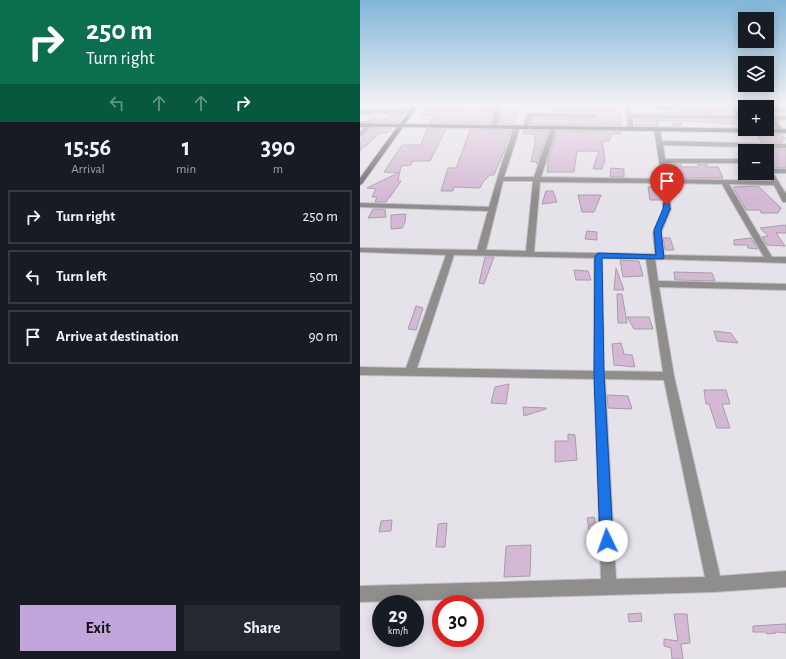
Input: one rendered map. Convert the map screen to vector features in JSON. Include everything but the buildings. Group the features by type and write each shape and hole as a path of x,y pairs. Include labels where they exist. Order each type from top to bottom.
{"street":[{"path":"360,183 362,176 393,136"},
{"path":"481,252 500,179 514,136"},
{"path":"530,254 537,180 551,136"},
{"path":"658,136 666,181 664,184 667,209 657,233 654,284 669,376 714,584"},
{"path":"736,136 750,137 786,146"},
{"path":"660,143 750,137"},
{"path":"662,162 738,161"},
{"path":"774,170 786,171"},
{"path":"774,178 780,186 786,200"},
{"path":"500,179 724,182 780,186"},
{"path":"724,182 769,259"},
{"path":"360,206 492,209"},
{"path":"360,250 786,260"},
{"path":"410,372 451,252"},
{"path":"598,256 599,375 609,587"},
{"path":"654,284 786,287"},
{"path":"360,371 669,376"},
{"path":"360,594 714,584 786,579"}],"route":[{"path":"607,541 599,375 598,256 660,258 657,230 667,209 667,205"}]}
